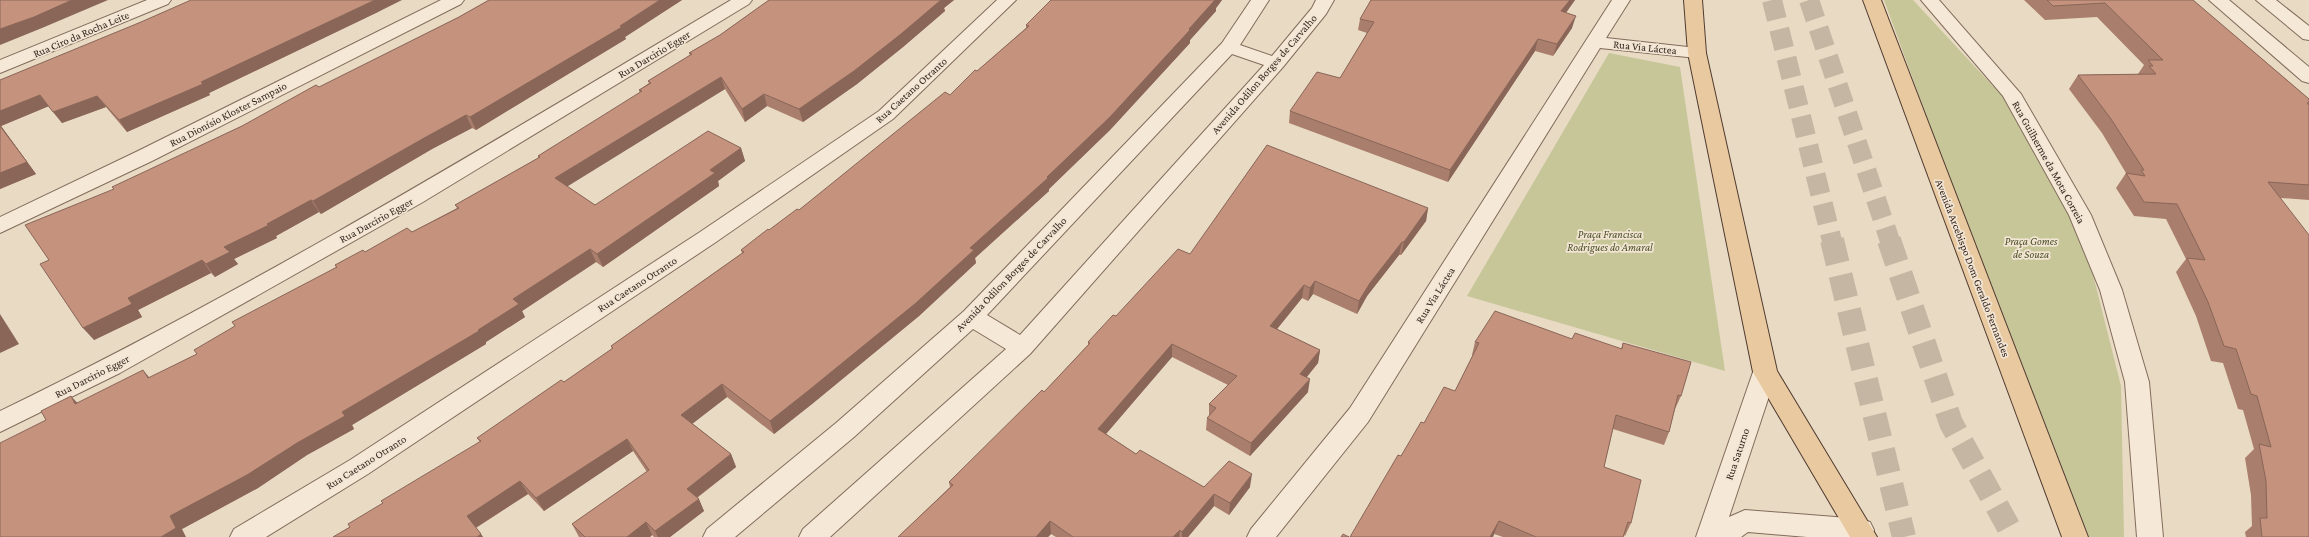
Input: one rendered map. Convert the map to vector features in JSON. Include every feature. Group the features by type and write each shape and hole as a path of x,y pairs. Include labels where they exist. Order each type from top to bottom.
{"main road":[{"path":"1693,0 1697,53 1765,372 1862,533"},
{"name":"Avenida Arcebispo Dom Geraldo Fernandes","path":"1872,0 2075,537"}],"street":[{"name":"Rua Ciro da Rocha Leite","path":"0,67 162,0"},
{"name":"Rua Dionísio Kloster Sampaio","path":"0,226 152,153 455,0"},
{"name":"Rua Darcirio Egger","path":"0,422 112,367 416,198 743,0"},
{"name":"Rua Caetano Otranto","path":"243,537 366,463 708,237 886,115 1007,0"},
{"name":"Avenida Odilon Borges de Carvalho","path":"716,537 845,430 972,317 1229,47 1260,0"},
{"name":"Avenida Odilon Borges de Carvalho","path":"812,537 1022,348 1276,63 1320,10 1326,0"},
{"name":"Rua Via Láctea","path":"1260,537 1359,415 1621,0"},
{"name":"Rua Guilherme da Mota Correia","path":"1930,0 2011,94 2080,215 2111,290 2136,382 2150,537"},
{"path":"2222,3 2268,2 2309,36"},
{"path":"2222,3 2309,77"},
{"name":"Rua Via Láctea","path":"1594,42 1697,53"},
{"path":"1229,47 1276,63"},
{"path":"972,317 1022,348"},
{"name":"Rua Saturno","path":"1709,537 1765,372"},
{"path":"1718,537 1745,521 1862,533"}],"green space":[{"name":"Praça Gomes de Souza","path":"1884,0 1913,0 2003,97 2081,227 2121,386 2124,537 2080,537"},
{"name":"Praça Francisca Rodrigues do Amaral","path":"1609,53 1680,67 1725,371 1467,296"}],"building":[{"path":"0,0 72,0 34,17 0,29"},
{"path":"191,0 375,0 201,82 203,84 119,120 97,96 53,112 40,95 0,111 0,80"},
{"path":"489,0 660,0 620,26 622,27 470,117 466,115 313,201 311,200 267,224 269,225 224,247 230,252 206,264 202,260 128,298 132,304 83,328 40,264 49,260 25,225 114,189 112,187 242,126 316,85 319,87 459,17"},
{"path":"769,0 941,0 854,71 799,109 764,94 742,109 721,77 555,178 595,205 708,131 741,148 710,170 715,173 597,254 590,249 513,299 519,304 478,330 479,331 342,412 345,416 297,443 247,475 170,516 176,528 161,537 0,537 0,443 46,420 41,411 71,396 75,404 143,370 148,378 197,354 194,350 235,326 232,322 337,267 335,265 363,250 365,252 407,228 412,232 459,208 455,205 540,157 538,156 642,91 639,90 651,83 648,81 692,54 689,53 720,35"},
{"path":"1051,0 1215,0 1189,29 1190,30 1110,117 1047,177 1048,178 970,248 974,250 916,303 770,421 722,384 681,415 731,454 687,489 699,499 655,531 646,522 627,537 585,537 572,524 649,470 627,439 536,498 520,481 467,516 481,534 477,537 333,537 350,527 348,524 383,503 381,501 481,441 477,438 561,380 564,382 613,348 611,346 744,252 741,250 797,209 799,210 945,92 950,95 975,70 977,71 1029,26 1026,25"},
{"path":"1371,0 1570,0 1561,11 1576,16 1557,44 1538,39 1450,170 1290,111 1317,72 1340,78 1374,22 1360,19"},
{"path":"2047,0 2193,0 2309,99 2309,103 2307,103 2309,105 2309,185 2268,182 2309,235 2309,537 2262,537 2260,518 2267,518 2266,481 2259,444 2271,447 2257,396 2251,394 2236,349 2224,346 2208,302 2187,258 2205,260 2177,204 2144,202 2126,173 2145,176 2141,170 2144,170 2111,119 2078,75 2156,74 2149,66 2153,66 2148,60 2163,60 2105,3 2053,6"},
{"path":"0,126 27,162 0,173"},
{"path":"1267,145 1428,208 1404,242 1402,242 1370,283 1359,301 1315,281 1310,288 1304,285 1270,326 1320,350 1300,374 1310,379 1251,443 1207,418 1216,408 1209,404 1237,376 1172,344 1098,429 1136,454 1140,450 1204,487 1229,461 1252,474 1230,503 1214,494 1182,532 1180,530 1173,537 1073,537 1050,521 1036,537 898,537 953,485 949,482 1042,390 1044,392 1090,343 1088,342 1113,315 1116,316 1178,249 1190,254"},
{"path":"1495,311 1572,339 1575,333 1622,349 1623,343 1691,362 1681,396 1678,395 1669,432 1616,415 1604,467 1641,480 1631,523 1628,522 1623,537 1536,537 1499,521 1490,537 1350,537 1398,455 1401,456 1421,422 1424,423 1444,387 1455,391 1479,343 1475,342"},
{"path":"1343,534 1349,537 1341,537"}],"tunnel":[{"path":"1772,0 1832,241"},
{"path":"1809,0 1890,241"},
{"path":"1832,240 1904,537"},
{"path":"1889,240 1951,423 2014,537"}]}
